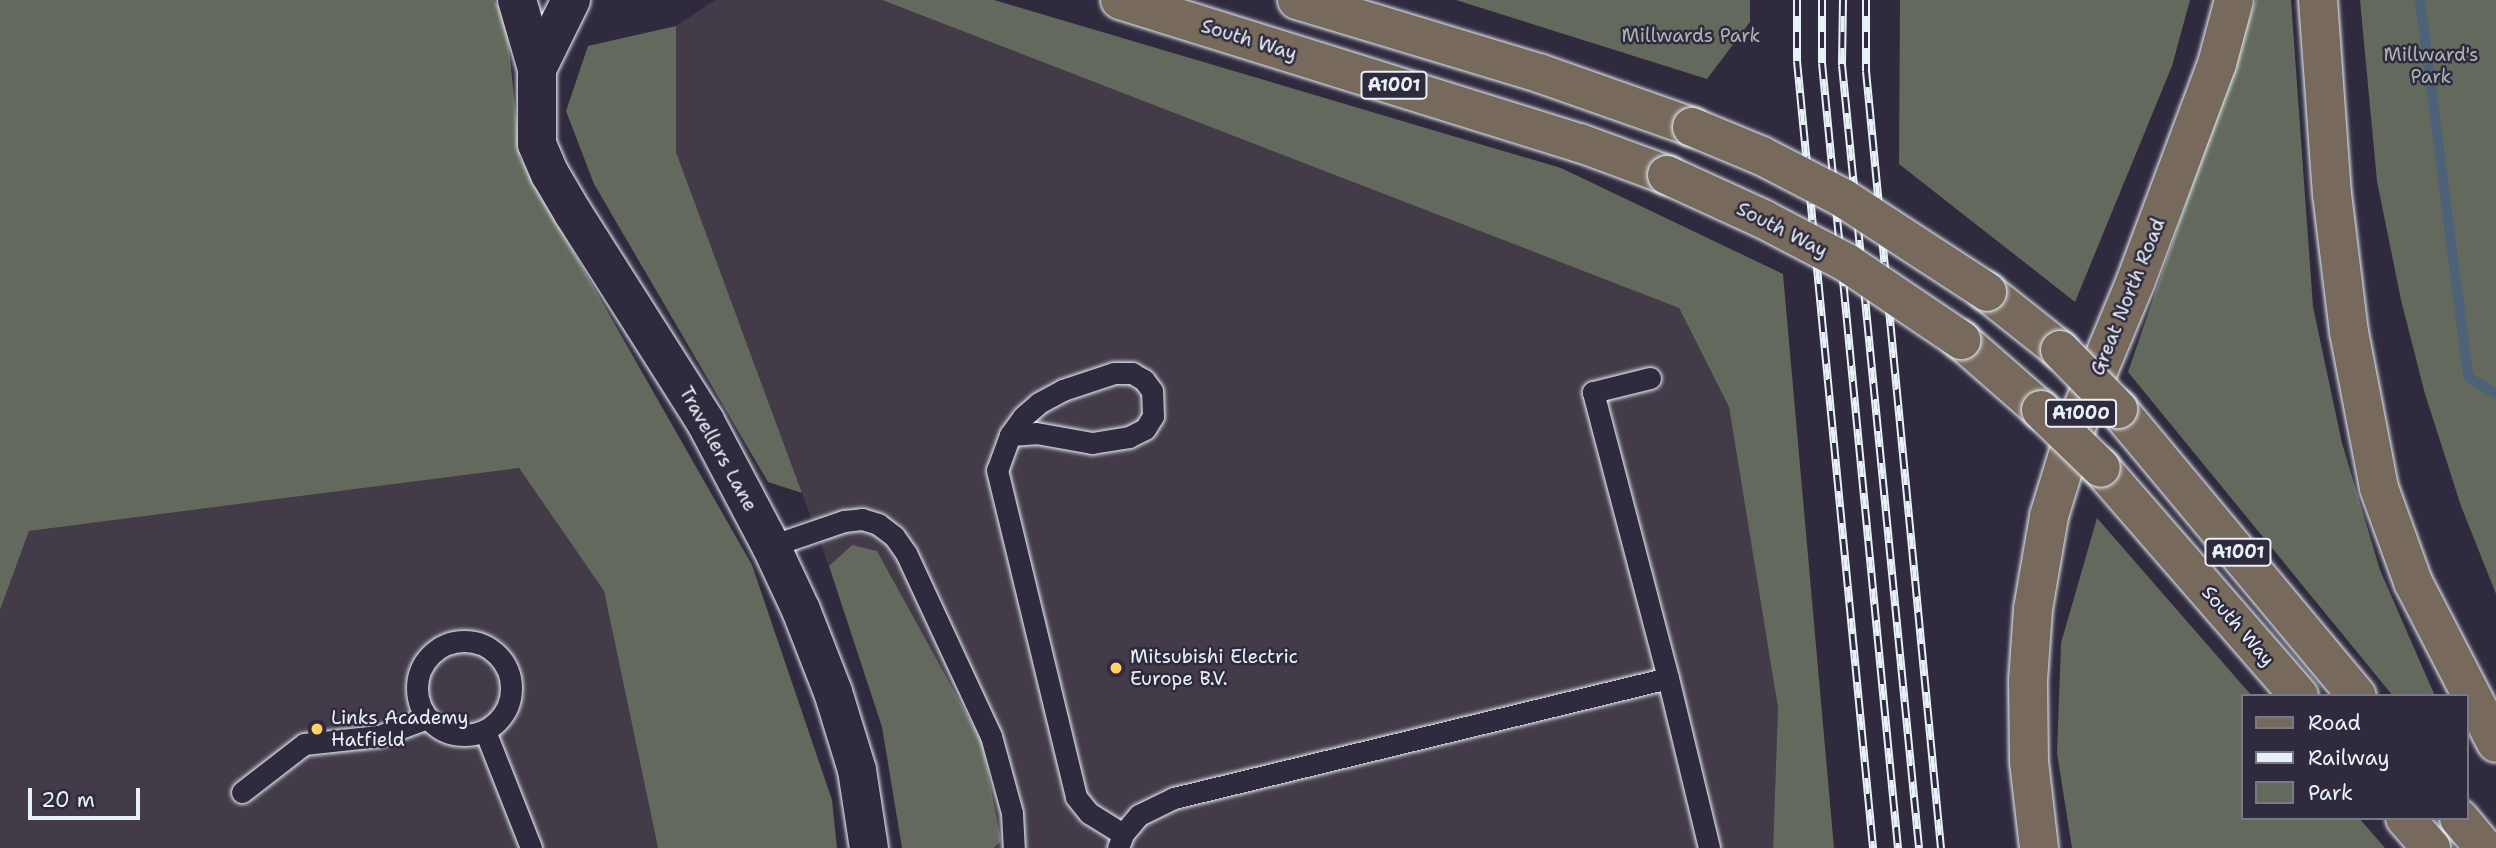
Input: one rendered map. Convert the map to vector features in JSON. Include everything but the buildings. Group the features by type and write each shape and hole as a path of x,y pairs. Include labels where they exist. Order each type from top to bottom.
{"main road":[{"name":"South Way","path":"1120,0 1567,139 1667,175 1763,219 1847,263 1961,340 2041,410 2101,468 2297,694"},
{"name":"A1001","path":"1297,0 1539,73 1692,127 1762,156 1843,198 1987,292 2060,350 2118,410 2355,694"},
{"name":"Great North Road","path":"2039,848 2029,762 2028,681 2033,609 2049,516 2081,412 2135,283 2217,64 2234,0"},
{"path":"2318,0 2332,194 2347,318 2379,488 2413,582 2496,743"},
{"path":"2408,820 2431,848"},
{"path":"2461,820 2484,848"}],"street":[{"name":"Travellers Lane","path":"517,0 537,69 537,144 550,174 705,421 771,546 801,610 833,692 857,770 869,848"},
{"name":"Travellers Lane","path":"537,69 571,0"}],"lane":[{"path":"1010,435 1036,433 1092,443 1129,437 1145,429 1153,416 1152,391 1144,380 1132,373 1115,373 1087,380 1039,403 1010,435 997,471 1070,779 1076,797 1089,813 1120,841 1139,815 1174,798 1668,678"},
{"path":"1650,378 1593,392 1668,678 1709,848"},
{"path":"771,546 844,521 862,519 878,524 894,536 906,553 991,736 1012,813 1014,848"},
{"path":"471,641 485,646 497,655 506,667 511,681 511,696 506,710 485,731 454,735 439,729 427,718 416,688 419,672 427,658 439,648 454,642 471,641"},
{"path":"242,792 304,744 379,736 427,718"},
{"path":"485,731 531,848"}],"shaded area":[{"path":"715,0 882,0 1679,308 1729,407 1778,708 1773,848 994,848 1001,841 852,545 829,566 676,152 676,26"},
{"name":"Links Academy Hatfield","path":"519,468 604,591 658,848 0,848 0,610 29,531"}],"green space":[{"path":"0,0 494,0 506,18 520,158 752,565 832,800 837,848 658,848 604,591 519,468 29,531 0,610"},
{"path":"882,0 994,0 1561,168 1783,274 1834,848 1773,848 1778,708 1729,407 1679,308"},
{"name":"Millwards Park","path":"1456,0 1750,0 1750,22 1707,79"},
{"path":"1900,0 2190,0 2172,66 2075,302 1899,164"},
{"path":"2256,0 2291,0 2313,307 2342,443 2380,570 2434,694 2391,694 2128,372"},
{"name":"Millward's Park","path":"2360,0 2496,0 2496,594 2461,506 2425,394 2401,300 2377,181"},
{"path":"676,26 676,152 802,493 768,482 594,184 566,111 588,46"},
{"path":"2097,518 2250,694 2240,694 2240,820 2361,820 2385,848 2072,848 2057,753 2061,643"},
{"path":"852,545 877,551 982,742 1001,841 994,848 902,848 882,727 829,566"}],"waterway":[{"path":"2420,0 2468,377 2496,394"}],"railway":[{"path":"1797,0 1797,61 1873,848"},
{"path":"1822,0 1822,63 1898,848"},
{"path":"1843,0 1842,65 1919,848"},
{"path":"1866,0 1866,71 1941,848"}],"place":[{"name":"Mitsubishi Electric Europe B.V.","path":"1116,668"},
{"name":"Links Academy Hatfield","path":"317,729"}]}
